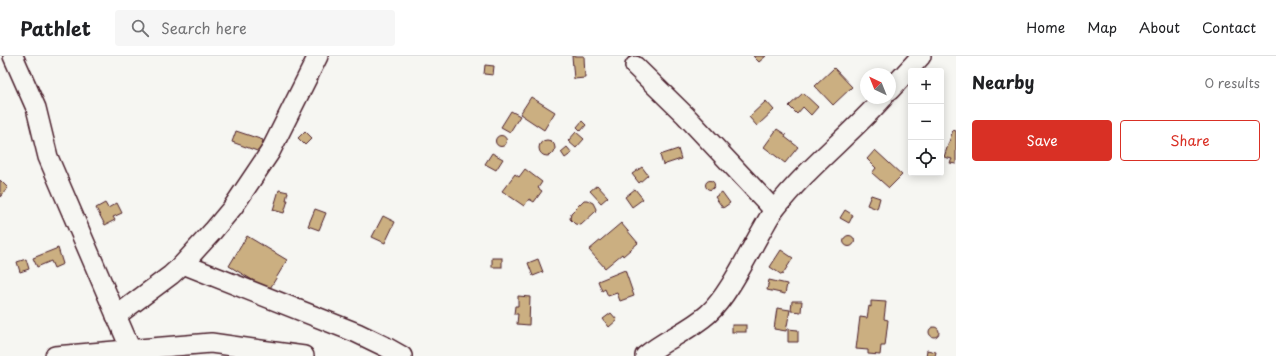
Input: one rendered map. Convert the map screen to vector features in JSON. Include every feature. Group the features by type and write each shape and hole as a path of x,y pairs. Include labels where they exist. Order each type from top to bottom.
{"street":[{"path":"13,56 36,108 48,157 131,350"},
{"path":"116,316 171,275 183,264 233,207 270,152 318,56"},
{"path":"896,83 921,56"},
{"path":"636,66 774,210"},
{"path":"645,356 666,340 696,323 708,314 718,303 774,210 805,174 877,104"},
{"path":"183,264 357,333 402,356"},
{"path":"55,356 211,343 304,356"}],"building":[{"path":"572,56 584,56 585,78 574,79"},
{"path":"753,56 766,56 759,62"},
{"path":"485,65 494,66 493,75 484,74"},
{"path":"834,68 852,87 833,105 815,86"},
{"path":"803,93 818,107 811,115 803,107 797,114 789,106"},
{"path":"531,97 555,112 544,130 520,114"},
{"path":"766,101 774,110 757,126 749,117"},
{"path":"511,111 520,116 510,132 501,127"},
{"path":"582,121 586,125 581,131 577,127"},
{"path":"777,129 786,135 785,137 798,147 785,163 764,147"},
{"path":"953,130 956,131 956,164 950,163 952,159 944,157"},
{"path":"236,131 263,140 260,152 232,142"},
{"path":"305,131 312,138 305,145 298,138"},
{"path":"576,132 584,139 576,148 568,141"},
{"path":"499,136 503,136 505,137 505,145 499,146 496,143 496,139"},
{"path":"547,140 553,142 555,148 553,154 547,156 541,154 539,148 541,142"},
{"path":"567,147 572,153 565,158 561,152"},
{"path":"678,149 681,159 663,165 660,155"},
{"path":"875,150 902,175 889,188 872,173 876,168 867,159"},
{"path":"492,153 503,159 496,170 485,164"},
{"path":"642,167 648,175 639,183 632,174"},
{"path":"525,169 542,182 538,188 542,191 534,202 529,199 524,206 502,191 515,174 519,177"},
{"path":"0,180 8,188 0,197"},
{"path":"710,180 715,185 710,190 705,185"},
{"path":"597,185 608,197 601,203 590,191"},
{"path":"635,189 643,199 632,207 625,197"},
{"path":"279,190 288,192 286,200 288,200 284,213 273,210"},
{"path":"722,192 730,203 723,208 715,197"},
{"path":"871,195 880,198 877,209 867,205"},
{"path":"584,200 593,203 596,209 595,212 581,225 575,224 570,219 571,213"},
{"path":"105,203 108,208 117,203 122,213 113,217 115,220 105,225 96,208"},
{"path":"315,209 326,213 319,230 308,226"},
{"path":"845,210 853,215 849,223 840,218"},
{"path":"383,216 395,222 385,243 372,237"},
{"path":"621,223 638,243 623,256 622,254 605,268 589,250"},
{"path":"247,236 287,260 269,290 229,266"},
{"path":"847,236 851,236 853,237 853,245 847,246 844,243 844,239"},
{"path":"58,248 63,264 54,268 51,261 37,267 33,258"},
{"path":"781,250 793,258 782,275 770,267"},
{"path":"492,258 502,258 502,267 492,267"},
{"path":"26,259 29,269 20,272 17,262"},
{"path":"538,259 543,272 533,276 528,263"},
{"path":"625,270 634,296 620,301 617,293 608,296 605,289 602,291 598,281"},
{"path":"769,280 787,284 785,294 767,290"},
{"path":"518,296 530,297 529,325 517,324 518,314 514,314 515,306 518,306"},
{"path":"792,301 802,301 801,312 791,311"},
{"path":"871,301 886,302 884,319 888,320 885,346 881,346 880,355 868,354 868,350 856,349 860,317 867,318 869,306 871,307"},
{"path":"777,308 790,310 786,331 774,329"},
{"path":"611,313 617,320 609,327 603,319"},
{"path":"732,325 746,325 746,332 732,332"},
{"path":"932,327 936,327 939,332 936,337 932,337 929,334 929,330"},
{"path":"788,329 798,330 798,342 788,342"},
{"path":"927,350 936,352 935,356 926,356"}]}
